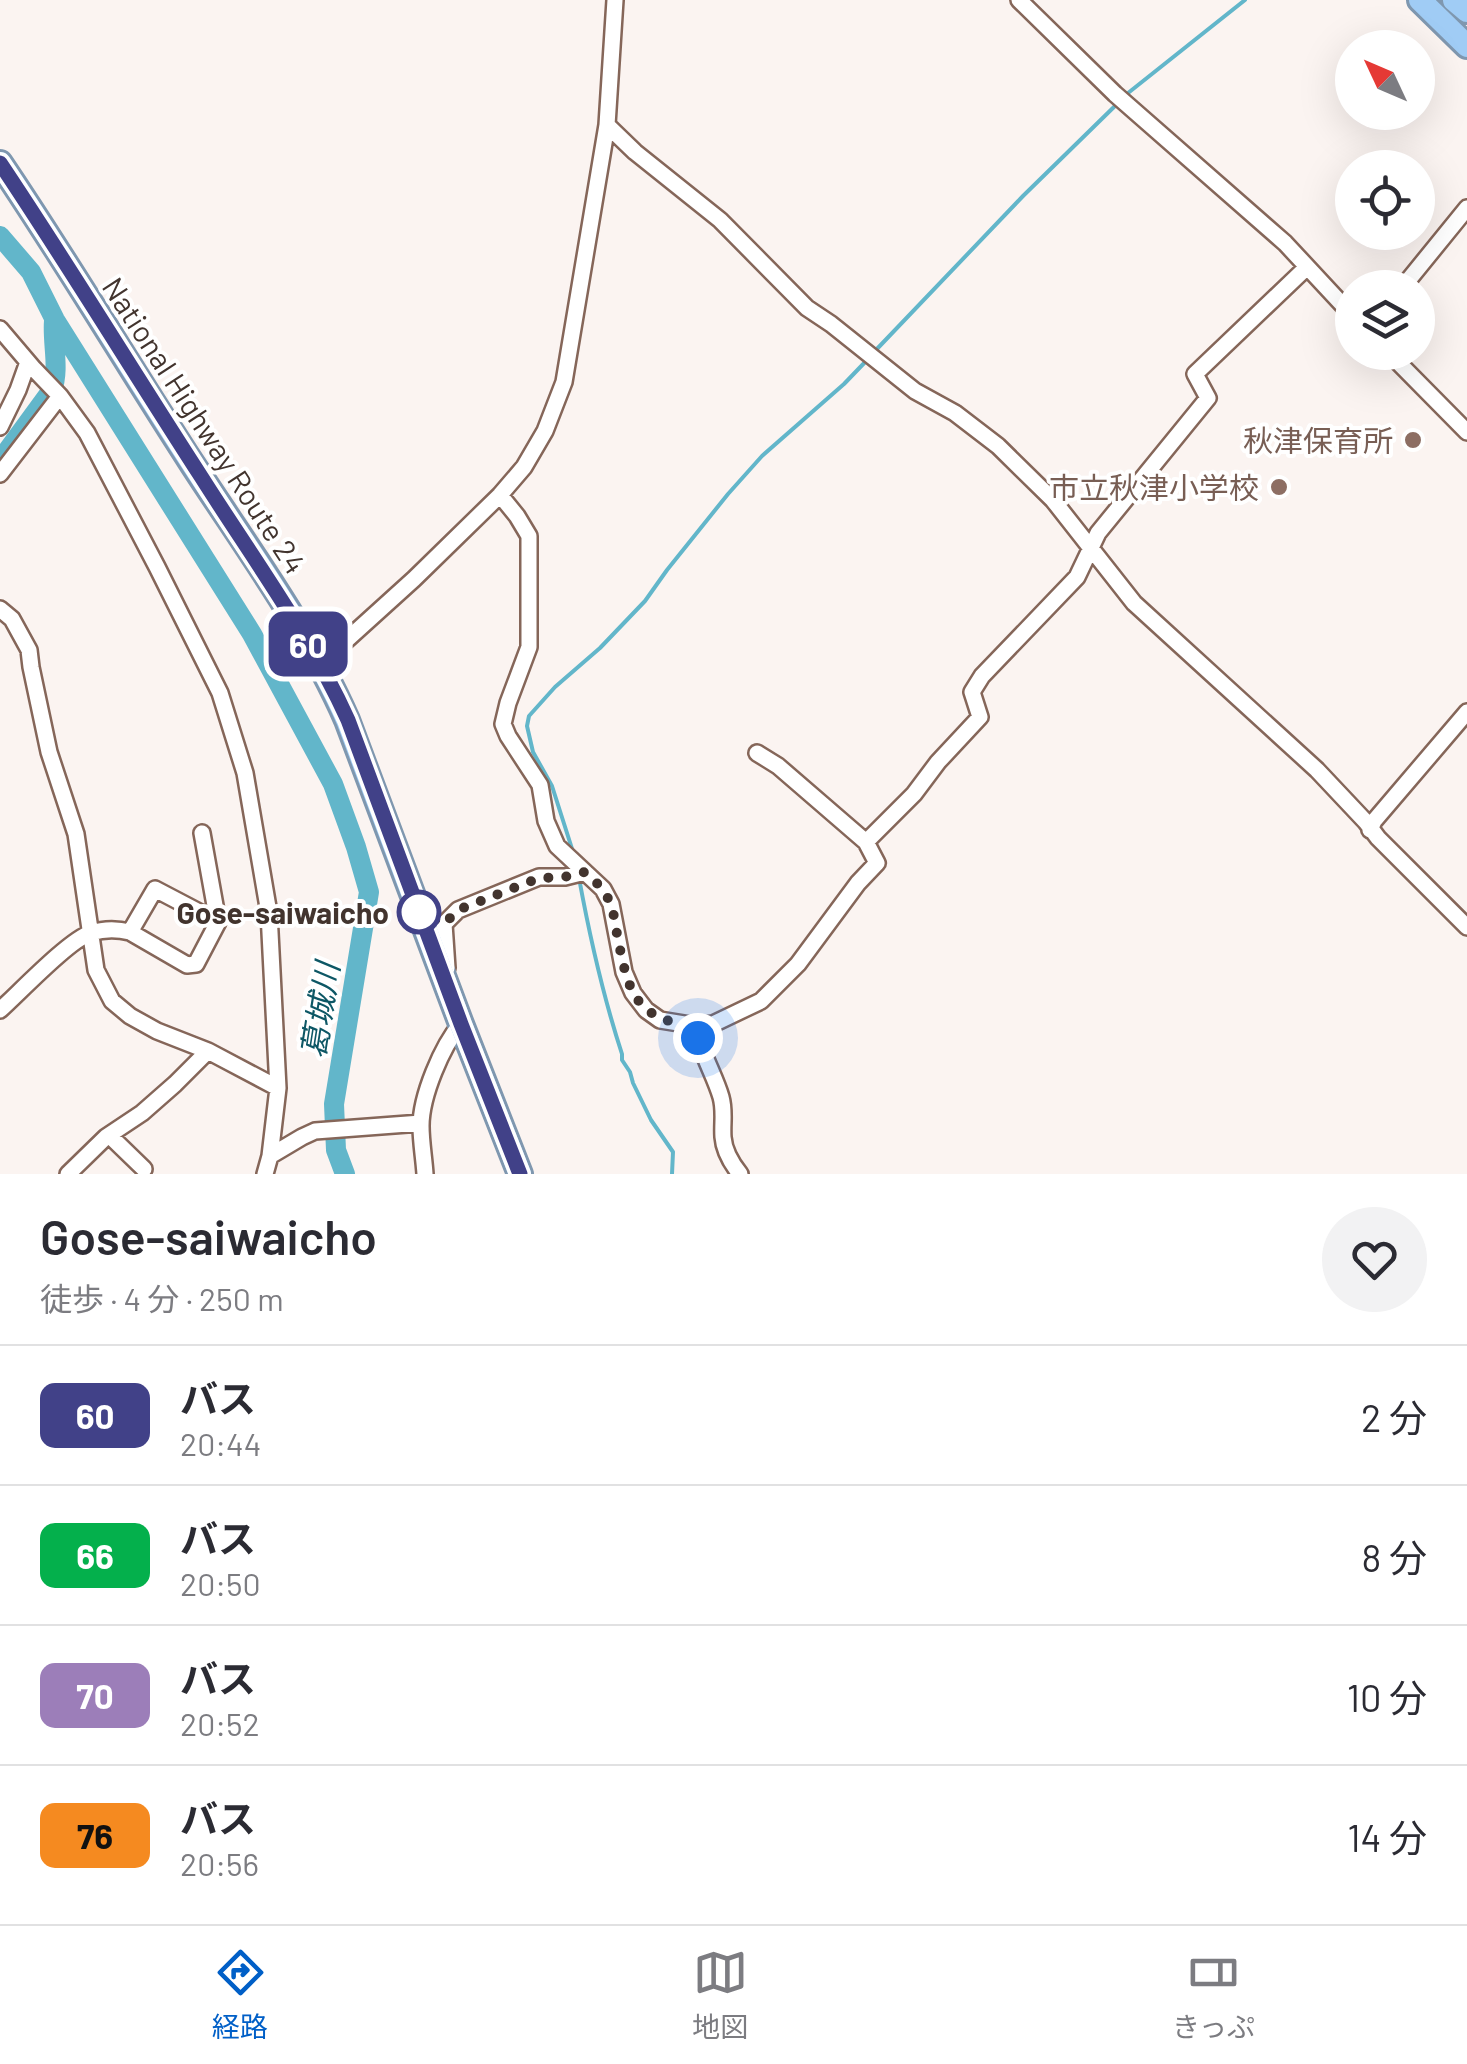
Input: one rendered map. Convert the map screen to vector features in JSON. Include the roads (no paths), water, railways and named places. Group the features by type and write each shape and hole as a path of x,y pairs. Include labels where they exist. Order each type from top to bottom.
{"highway":[{"path":"1420,0 1467,46"},
{"path":"1440,0 1467,26"},
{"path":"1454,0 1467,11"},
{"name":"National Highway Route 24","path":"0,163 294,620 334,689 520,1174"}],"street":[{"path":"319,665 500,495 524,467 545,430 564,382 606,125 615,0"},
{"path":"1019,0 1115,94 1247,208 1335,296"},
{"path":"606,125 720,220 807,308 915,390 998,446 1053,500 1134,603 1318,770 1370,830 1467,927"},
{"path":"1417,270 1467,208"},
{"path":"866,842 914,794 980,717 972,692 982,676 1077,577 1098,533 1208,398 1195,374 1307,266"},
{"path":"0,329 60,396 87,433 220,693 245,773 270,913 278,1088 265,1174"},
{"path":"0,427 31,366"},
{"path":"1406,370 1467,432"},
{"path":"0,474 60,396"},
{"path":"500,495 529,536 529,648 503,724 540,785 546,822 558,846 603,889 610,904 624,972 646,1010 660,1020 696,1026 713,1024 761,1001 798,964 877,863 866,842 778,766 757,753"},
{"path":"0,609 12,619 29,650 49,752 76,834 96,970 112,1001 157,1032 208,1051 278,1088"},
{"path":"1370,830 1467,712"},
{"path":"0,1010 74,942 89,933 130,932 187,965 196,964 218,922 202,833"},
{"path":"449,992 444,924 458,910 539,878 578,869"},
{"path":"130,932 155,888 218,922"},
{"path":"425,1174 421,1123 431,1080 448,1039 461,1024"},
{"path":"696,1026 720,1095 725,1116 723,1139 740,1174"},
{"path":"68,1174 109,1135 142,1113 208,1051"},
{"path":"270,1156 315,1132 421,1123"},
{"path":"109,1135 145,1172"}],"waterway":[{"path":"1123,97 1245,0"},
{"path":"875,351 1117,104"},
{"name":"葛城川","path":"0,236 31,272 55,320 252,634 333,784 369,892 334,1104 336,1150 345,1174"},
{"path":"0,461 52,390 54,321"},
{"path":"574,855 552,786 533,752 527,726 529,716 645,601 762,456 869,358"},
{"path":"579,878 622,1060 651,1120 673,1152 672,1174"}],"place":[{"name":"秋津保育所","path":"1413,440"},
{"name":"市立秋津小学校","path":"1279,487"},
{"name":"Gose-saiwaicho","path":"419,912"}]}
